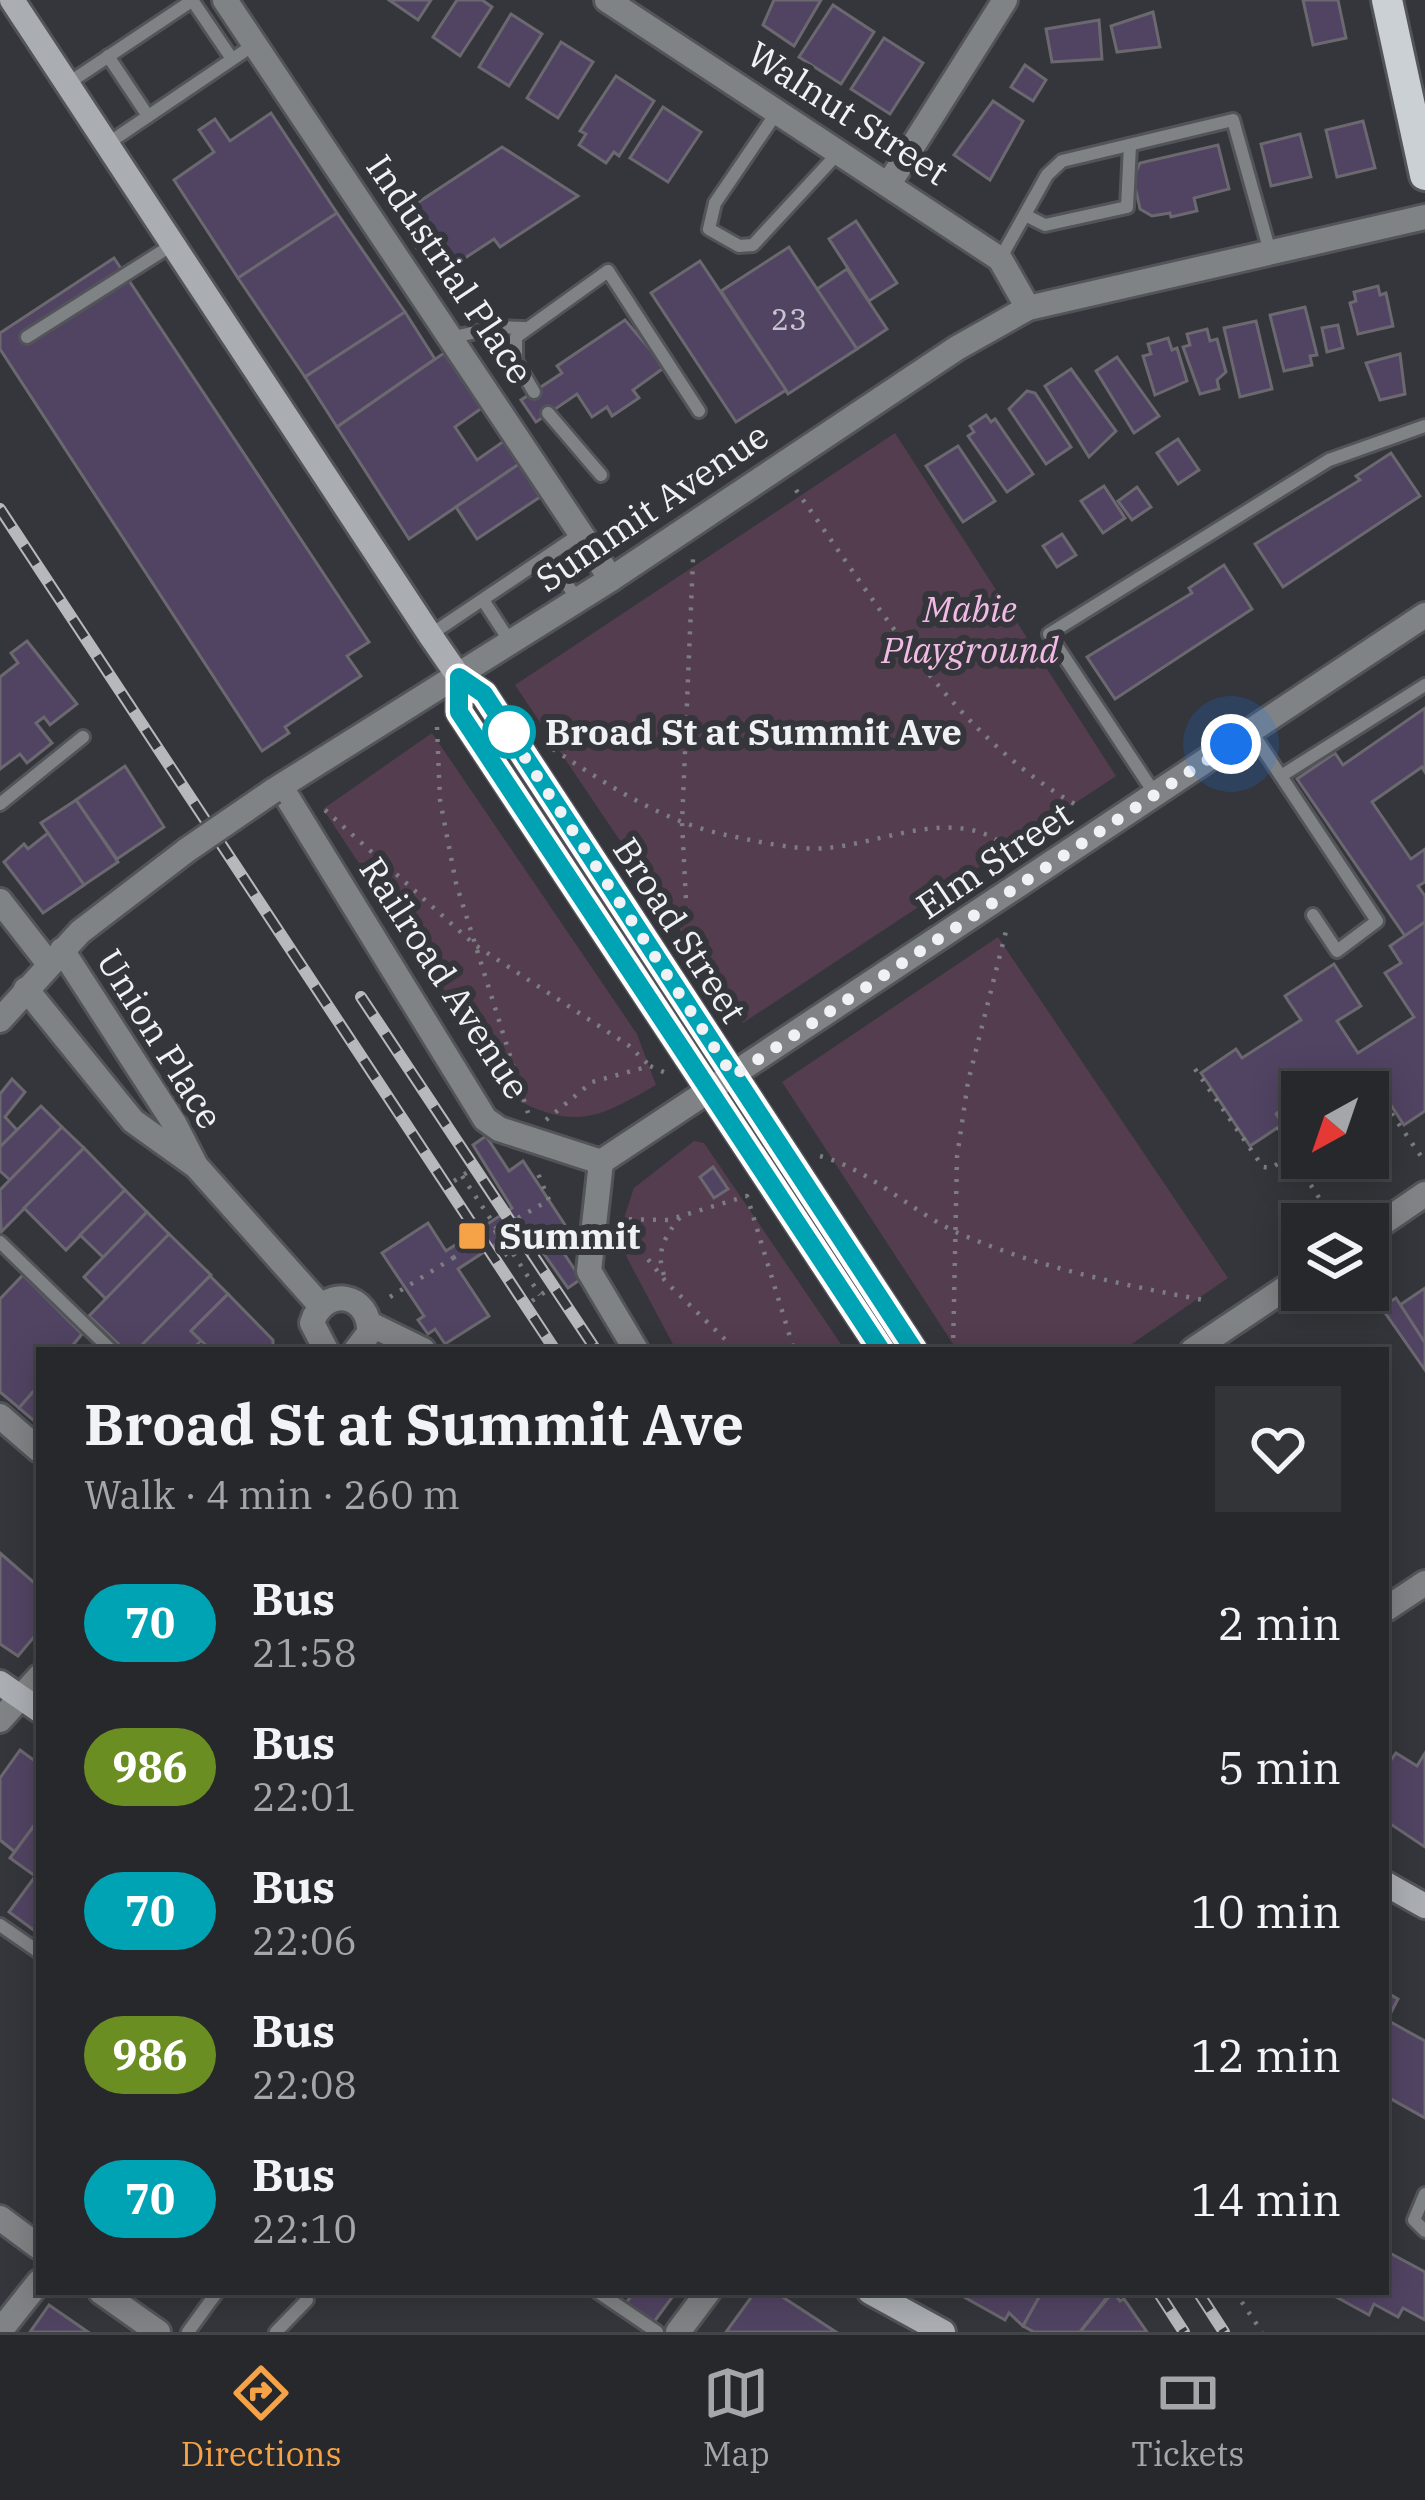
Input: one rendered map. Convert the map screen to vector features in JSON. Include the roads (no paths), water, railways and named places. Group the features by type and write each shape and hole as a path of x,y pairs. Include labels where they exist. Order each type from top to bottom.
{"main road":[{"name":"Broad Street","path":"12,0 430,635 459,677 484,694 912,1347"},
{"path":"1387,0 1425,175"},
{"name":"Broad Street","path":"459,677 459,712 879,1347"},
{"path":"1389,1887 1425,1906"},
{"path":"900,2300 943,2332"}],"street":[{"name":"Industrial Place","path":"225,0 454,337 611,579"},
{"name":"Walnut Street","path":"607,0 890,182 1000,259 1028,308"},
{"path":"890,182 1005,0"},
{"name":"Summit Avenue","path":"0,1019 56,957 188,850 611,579 957,348 1028,308 1425,217"},
{"name":"Elm Street","path":"601,1162 1425,615"},
{"name":"Railroad Avenue","path":"277,789 485,1119 500,1129 601,1162"},
{"name":"Union Place","path":"0,901 56,957 174,1123 196,1166"},
{"name":"Union Place","path":"26,989 134,1121 196,1166 320,1306"},
{"path":"601,1162 589,1271 634,1347"},
{"path":"1389,1218 1425,1194"},
{"path":"1197,1347 1281,1291"},
{"path":"323,1347 312,1323 320,1306 347,1298 363,1307 367,1341 404,1347"},
{"path":"0,1417 36,1447"},
{"path":"1389,1607 1425,1583"},
{"path":"0,1720 20,1697"},
{"path":"0,2218 36,2245"},
{"path":"0,2331 36,2286"},
{"path":"105,2295 158,2332"},
{"path":"678,2332 706,2295"}],"lane":[{"path":"67,84 192,0 232,59"},
{"path":"107,144 254,44"},
{"path":"108,56 148,116"},
{"path":"778,110 715,202 709,229 728,242 752,245 841,150"},
{"path":"1000,259 1054,166 1233,120 1270,252"},
{"path":"1027,216 1045,225 1127,207 1130,145"},
{"path":"27,337 173,244"},
{"path":"534,392 516,362 516,337 608,271 699,411"},
{"path":"454,337 498,327 524,328"},
{"path":"548,413 602,476"},
{"path":"1156,795 1049,634 1329,460 1425,426"},
{"path":"430,635 580,534"},
{"path":"548,556 578,600"},
{"path":"483,600 511,644"},
{"path":"1281,776 1425,685"},
{"path":"1251,731 1377,921 1336,950 1313,915"},
{"path":"0,804 83,737"},
{"path":"0,1242 108,1347"},
{"path":"0,1924 36,1950"},
{"path":"1425,2194 1414,2214 1425,2231"},
{"path":"188,2332 215,2295"},
{"path":"602,2295 658,2332"},
{"path":"276,2332 307,2300"}],"railway":[{"path":"0,509 553,1347"},
{"path":"361,997 594,1347"},
{"path":"1160,2295 1184,2332"},
{"path":"1200,2295 1224,2332"}],"place":[{"name":"Broad St at Summit Ave","path":"509,732"},
{"name":"Summit","path":"472,1236"}],"park label":[{"name":"Mabie Playground","path":"970,630"}]}
